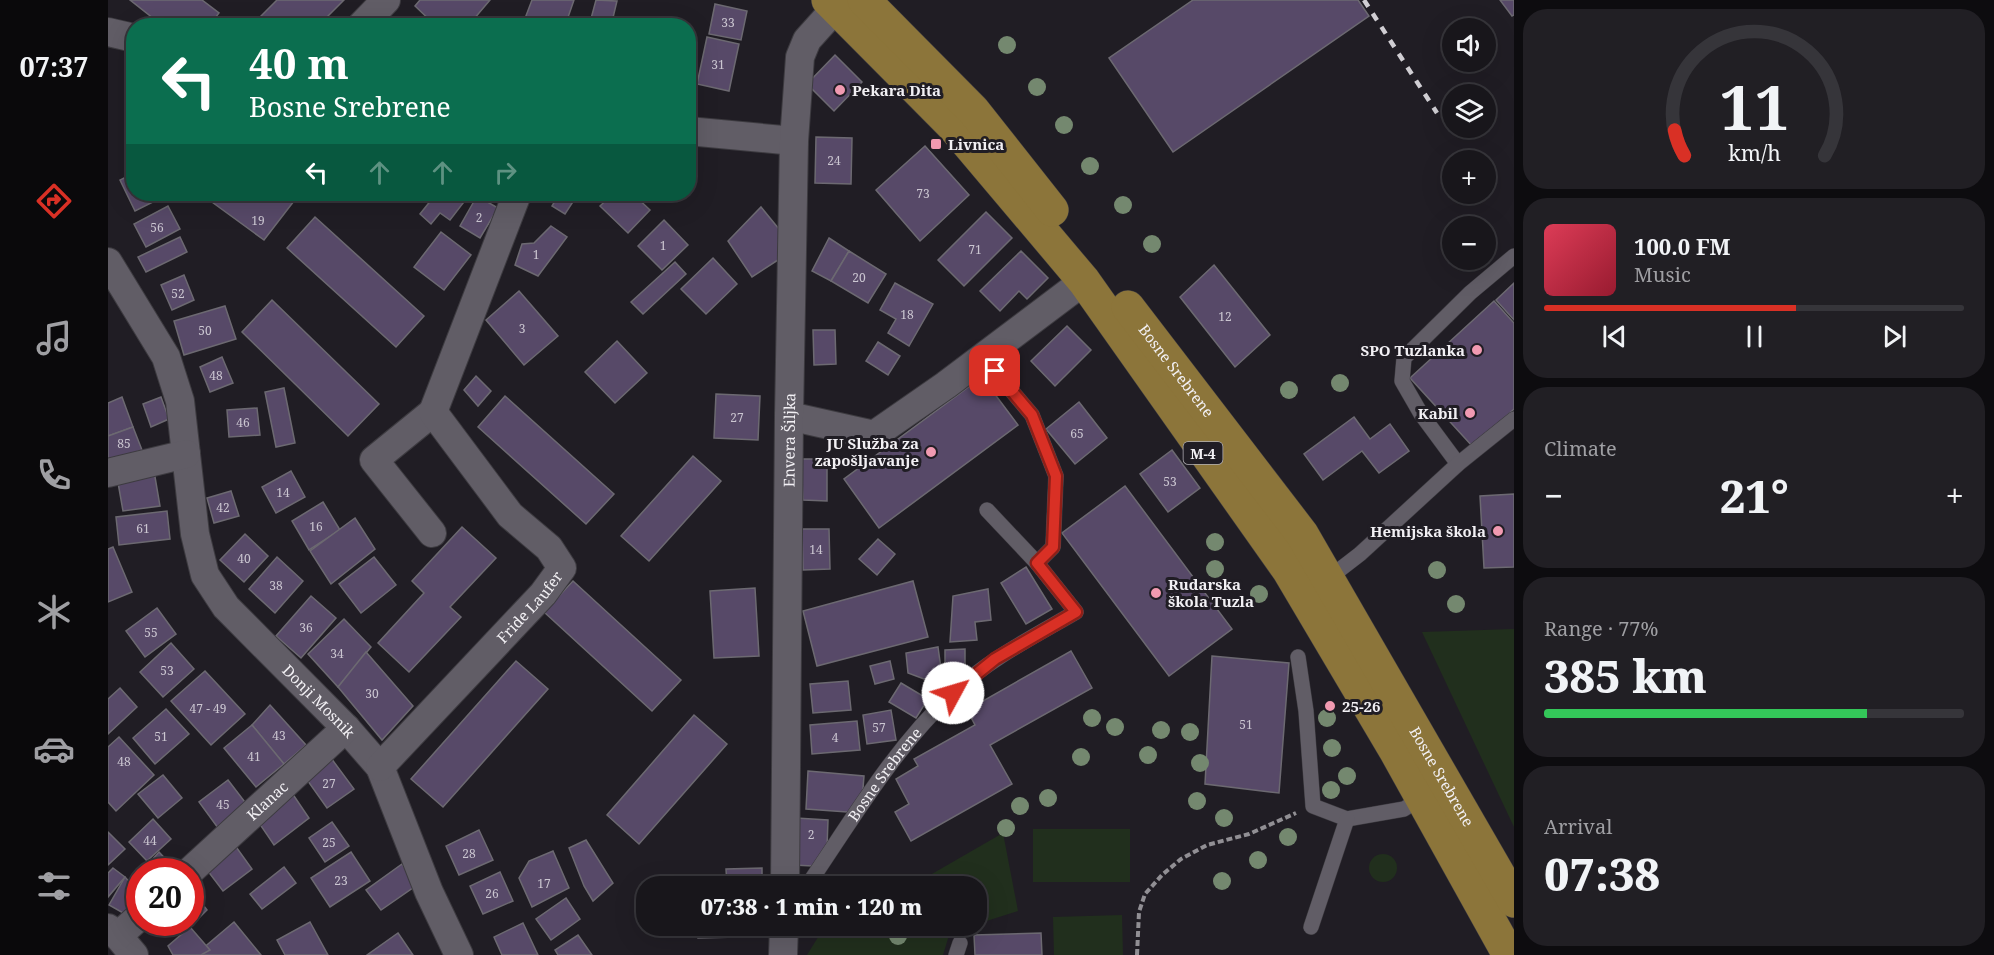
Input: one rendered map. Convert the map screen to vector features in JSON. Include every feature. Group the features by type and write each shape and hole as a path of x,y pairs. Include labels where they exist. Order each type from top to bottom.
{"main road":[{"name":"Bosne Srebrene","path":"843,2 954,127 1084,281 1214,468 1273,547 1317,587"},
{"name":"Bosne Srebrene","path":"843,2 973,110 1302,534 1317,587 1434,791 1509,955"},
{"name":"Bosne Srebrene","path":"1434,791 1514,901"}],"street":[{"path":"369,18 386,0"},
{"name":"Envera Šiljka","path":"785,876 794,141 800,57 807,40 843,2"},
{"path":"108,32 126,36"},
{"path":"696,132 794,141"},
{"path":"432,533 374,460 433,412 514,201"},
{"name":"Donji Mosnik","path":"108,262 166,357 180,401 195,534 205,575 226,607 346,728 380,767 429,892 459,955"},
{"path":"789,416 874,435 1084,281"},
{"name":"Fride Laufer","path":"380,767 543,594 562,568 549,548 510,515 433,412"},
{"path":"108,473 186,454"},
{"name":"Klanac","path":"204,858 346,728"},
{"path":"783,955 784,936"}],"lane":[{"path":"1458,464 1421,414 1402,381 1404,358 1470,293 1514,256"},
{"path":"983,357 1032,415 1056,476 1053,547 1037,563"},
{"path":"1317,587 1360,554 1458,464 1514,419"},
{"name":"Bosne Srebrene","path":"814,876 886,768 953,693 995,659 1076,612 1037,563 987,510"},
{"path":"1298,657 1306,711 1313,806 1347,819 1404,809 1434,791"},
{"path":"1311,927 1347,819"}],"path":[{"path":"1137,955 1136,933 1145,894 1181,859 1207,845 1249,834 1313,806"}],"green space":[{"path":"1514,629 1514,827 1422,632"},
{"path":"1033,829 1130,829 1130,882 1033,882"},
{"path":"1003,833 1018,911 987,921 987,876 928,876"},
{"path":"1383,854 1393,858 1397,868 1393,878 1383,882 1373,878 1369,868 1373,858"},
{"path":"1122,915 1123,955 1054,955 1053,917"},
{"path":"819,936 949,936 943,955 807,955"}],"building":[{"path":"130,0 202,0 219,13 215,18 153,18"},
{"path":"277,0 344,0 326,18 259,18"},
{"path":"420,0 490,0 475,18 428,18 415,6"},
{"path":"532,0 574,0 568,18 525,18"},
{"path":"596,0 617,1 613,18 591,18"},
{"path":"1193,0 1358,0 1369,16 1173,152 1109,58"},
{"path":"1500,0 1514,0 1514,15 1512,16"},
{"path":"715,4 747,11 741,40 709,34"},
{"path":"707,37 739,44 729,91 697,84"},
{"path":"835,55 862,82 834,111 807,84"},
{"path":"816,137 852,138 851,184 815,183"},
{"path":"925,146 969,195 920,241 876,190"},
{"path":"126,177 126,192 120,180"},
{"path":"130,201 155,201 135,211"},
{"path":"211,201 294,201 264,240"},
{"path":"430,201 465,201 450,220 440,213 431,224 420,214"},
{"path":"474,201 486,201 498,208 480,238 460,226"},
{"path":"555,201 573,201 565,214 552,206"},
{"path":"605,201 640,201 650,210 628,233 600,206"},
{"path":"168,206 180,229 146,247 134,224"},
{"path":"761,207 779,229 778,260 752,277 728,241"},
{"path":"986,212 1012,238 964,286 938,260"},
{"path":"315,217 424,316 396,347 287,248"},
{"path":"664,220 688,245 662,270 638,246"},
{"path":"551,226 567,237 538,276 515,265 522,244 534,243"},
{"path":"441,232 471,255 444,290 414,267"},
{"path":"180,237 187,252 146,272 138,257"},
{"path":"829,238 849,251 831,281 812,271"},
{"path":"849,251 886,274 868,303 831,281"},
{"path":"1021,251 1048,278 1027,299 1019,291 1000,311 980,291"},
{"path":"713,258 737,284 706,314 681,289"},
{"path":"675,262 686,274 643,314 631,302"},
{"path":"1214,265 1270,335 1235,367 1180,297"},
{"path":"184,275 194,300 172,310 161,285"},
{"path":"895,283 933,304 909,346 888,333 896,319 880,310"},
{"path":"1514,283 1514,320 1496,300"},
{"path":"519,291 558,336 524,365 486,320"},
{"path":"272,300 379,404 348,436 242,332"},
{"name":"SPO Tuzlanka","path":"1494,301 1514,323 1514,409 1473,447 1410,378"},
{"path":"225,306 236,339 184,355 174,321"},
{"path":"1067,326 1091,350 1055,386 1031,361"},
{"path":"813,330 835,330 836,364 814,365"},
{"path":"617,341 647,373 615,403 585,372"},
{"path":"878,342 900,356 888,375 866,361"},
{"path":"222,357 233,383 210,392 200,367"},
{"path":"476,376 491,391 478,406 464,390"},
{"name":"JU Služba za zapošljavanje","path":"982,377 1018,425 879,528 844,479"},
{"path":"284,388 295,443 276,447 265,392"},
{"path":"716,394 760,396 758,440 714,438"},
{"path":"505,396 614,494 586,524 478,427"},
{"path":"122,397 133,427 108,436 108,403"},
{"path":"161,397 169,419 151,427 143,404"},
{"path":"1079,402 1107,438 1075,464 1046,429"},
{"path":"257,408 260,435 229,437 227,410"},
{"path":"1354,417 1370,439 1390,424 1409,451 1379,473 1362,451 1323,480 1304,454"},
{"path":"133,427 142,450 108,462 108,436"},
{"path":"1172,450 1200,488 1168,512 1140,474"},
{"path":"693,456 721,481 649,561 621,536"},
{"path":"801,459 827,459 827,501 803,500"},
{"path":"154,471 160,506 123,511 117,477"},
{"path":"291,471 305,497 276,513 262,487"},
{"name":"Rudarska škola Tuzla","path":"1125,486 1232,629 1169,676 1062,533"},
{"path":"231,491 239,516 214,523 207,498"},
{"name":"Hemijska škola","path":"1514,494 1514,567 1484,568 1480,496"},
{"path":"323,502 340,530 309,550 292,521"},
{"path":"167,511 170,539 119,545 116,517"},
{"path":"355,518 375,549 331,584 310,551"},
{"path":"462,527 496,558 450,607 461,617 409,672 378,643 424,593 412,581"},
{"path":"802,529 829,529 830,569 803,570"},
{"path":"245,534 268,556 244,582 220,560"},
{"path":"878,539 895,554 877,575 859,559"},
{"path":"113,547 132,592 108,602 108,549"},
{"path":"277,557 303,581 275,613 249,589"},
{"path":"374,557 396,585 361,613 339,584"},
{"path":"1026,567 1052,609 1026,624 1001,583"},
{"path":"573,581 681,680 652,711 544,612"},
{"path":"913,581 928,637 817,666 803,611"},
{"path":"755,588 759,656 714,658 710,591"},
{"path":"988,589 991,620 975,622 977,640 950,642 953,596"},
{"path":"311,596 336,618 301,658 276,636"},
{"path":"157,608 176,634 145,657 126,631"},
{"path":"344,619 371,647 338,687 308,654"},
{"path":"171,643 194,669 163,697 140,672"},
{"path":"938,647 942,676 924,679 908,673 906,653"},
{"path":"965,649 965,673 945,673 945,650"},
{"path":"1071,651 1092,688 990,745 1012,784 911,841 895,812 909,804 896,779 918,766 914,759 975,725 967,710"},
{"path":"366,652 413,706 382,740 338,687"},
{"path":"1212,656 1289,663 1279,793 1205,784"},
{"path":"516,661 548,689 443,807 411,779"},
{"path":"890,661 894,679 875,684 870,666"},
{"path":"205,671 245,714 211,745 171,701"},
{"path":"848,681 851,710 813,713 810,684"},
{"path":"901,683 928,699 916,718 889,702"},
{"path":"120,688 137,707 108,734 108,699"},
{"path":"270,705 306,745 284,764 252,725"},
{"path":"166,709 189,734 155,764 133,738"},
{"path":"891,710 896,740 867,744 863,715"},
{"path":"694,715 727,744 639,844 607,815"},
{"path":"857,721 860,750 812,754 810,725"},
{"path":"252,725 284,764 256,787 224,748"},
{"path":"119,737 154,775 116,811 108,802 108,747"},
{"path":"331,758 354,789 327,808 305,777"},
{"path":"808,771 864,776 861,813 806,809"},
{"path":"163,775 182,798 158,818 138,794"},
{"path":"228,780 248,806 218,828 199,802"},
{"path":"292,793 309,818 274,845 257,820"},
{"path":"796,818 828,820 827,848 813,866 793,865"},
{"path":"153,819 171,839 150,858 144,858 129,842"},
{"path":"332,822 349,846 325,862 309,838"},
{"path":"479,830 493,860 459,875 446,846"},
{"path":"108,832 125,849 108,865"},
{"path":"586,840 613,883 593,901 584,886 569,848"},
{"path":"234,844 252,869 223,891 204,866"},
{"path":"553,851 569,888 532,907 519,878 529,861"},
{"path":"159,852 165,858 154,858"},
{"path":"351,852 370,881 330,907 311,878"},
{"path":"402,864 417,885 381,910 366,890"},
{"path":"284,867 296,883 262,909 250,894"},
{"path":"113,868 125,877 108,897 108,873"},
{"path":"762,868 762,876 726,876 726,869"},
{"path":"500,872 513,901 483,914 470,886"},
{"path":"125,877 126,913 109,905"},
{"path":"566,898 580,919 551,940 536,919"},
{"path":"234,922 261,955 195,955"},
{"path":"310,922 328,955 285,955 277,940"},
{"path":"523,923 538,955 502,955 494,937"},
{"path":"398,933 413,955 367,955"},
{"path":"1041,933 1042,955 975,955 974,936"},
{"path":"578,935 592,955 558,955 555,950"},
{"path":"180,936 198,936 210,950 201,955 173,955 168,946"},
{"path":"698,936 737,936 737,937 698,938"}],"railway":[{"path":"1364,0 1437,113"}],"place":[{"name":"Pekara Dita","path":"840,90"},
{"name":"Livnica","path":"936,144"},
{"name":"SPO Tuzlanka","path":"1477,350"},
{"name":"Kabil","path":"1470,413"},
{"name":"JU Služba za zapošljavanje","path":"931,452"},
{"name":"Hemijska škola","path":"1498,531"},
{"name":"Rudarska škola Tuzla","path":"1156,593"},
{"name":"25-26","path":"1330,706"}],"route":[{"path":"953,693 995,659 1076,612 1037,563 1053,547 1056,476 1032,415 995,371"}]}
